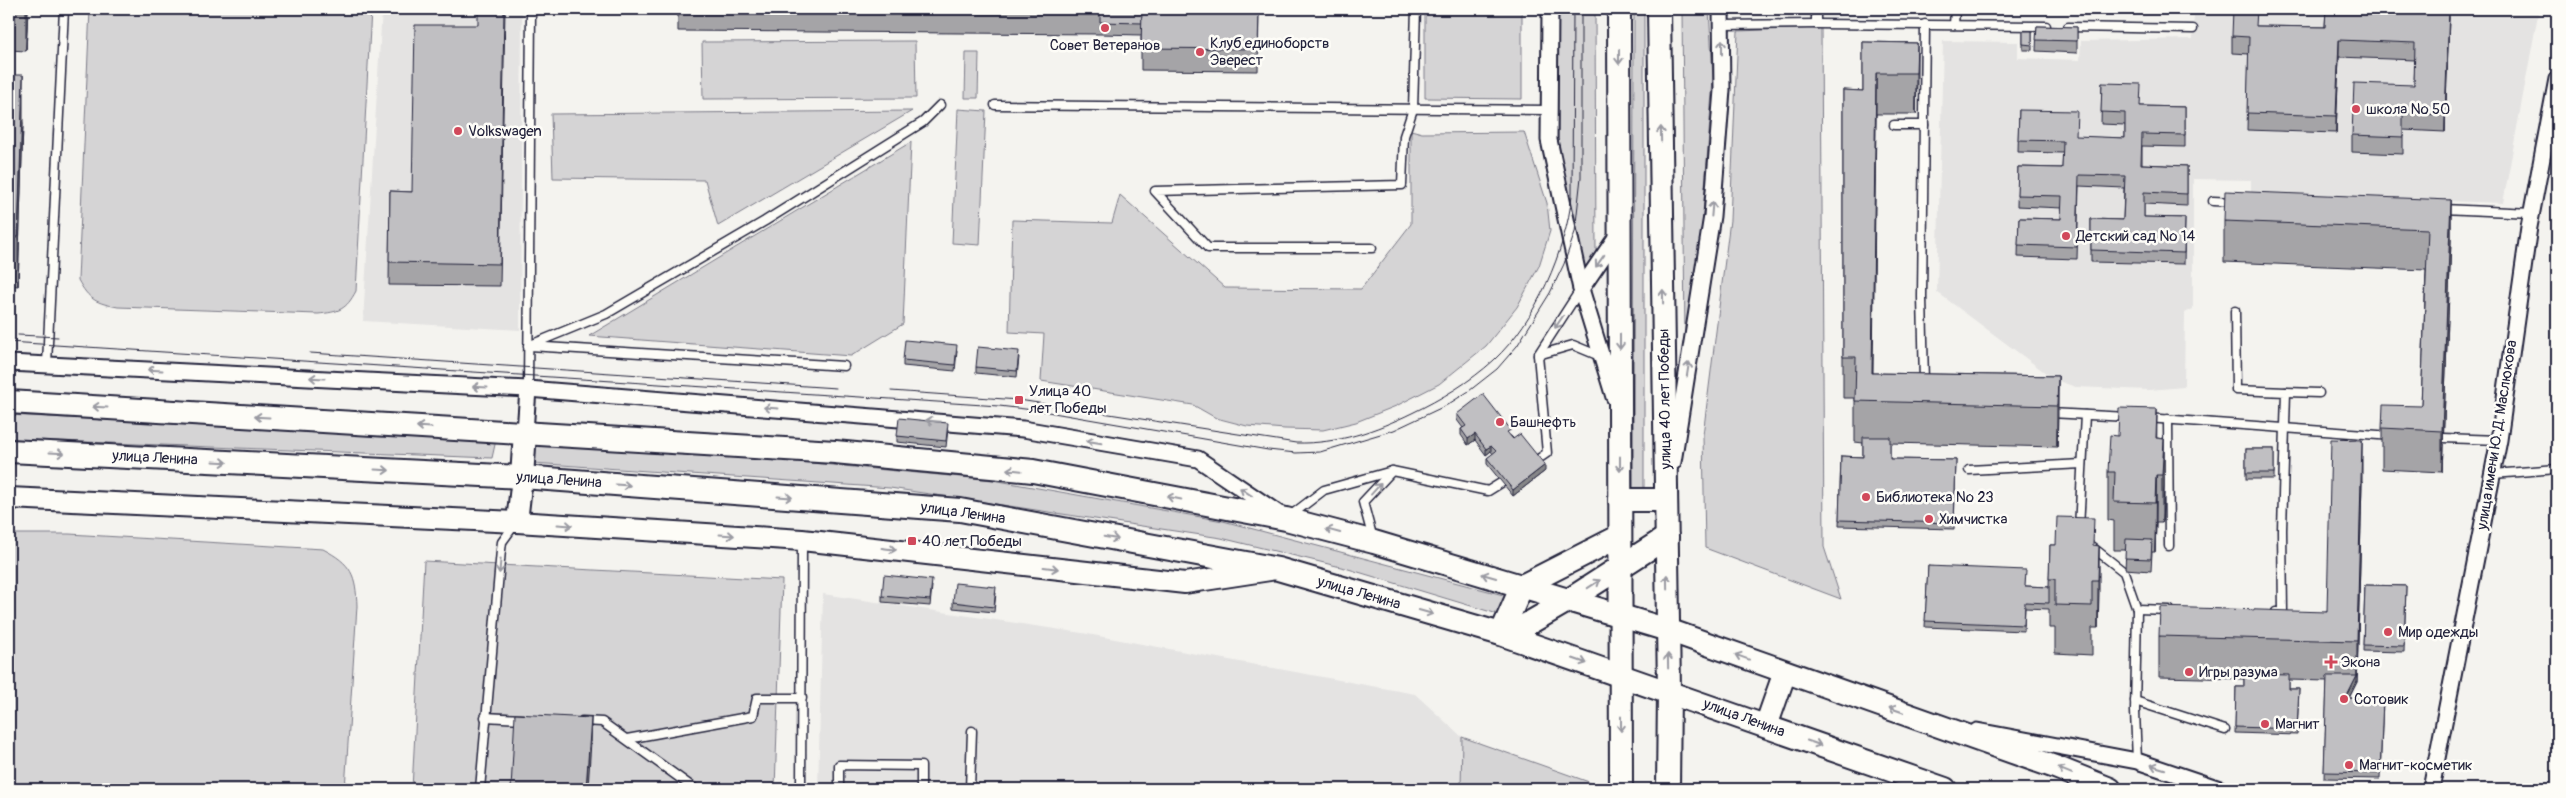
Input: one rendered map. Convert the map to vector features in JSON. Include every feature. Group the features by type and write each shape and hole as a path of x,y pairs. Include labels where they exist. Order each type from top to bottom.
{"main road":[{"path":"1619,9 1622,789"},
{"name":"улица 40 лет Победы","path":"1659,9 1669,691 1668,789"},
{"path":"9,402 835,452 1033,471 1286,519 1374,542 1668,630 2055,766 2110,789"},
{"path":"522,477 525,432"},
{"name":"улица Ленина","path":"9,451 522,477 960,510 1278,569 1504,635 1669,691 1945,789"},
{"path":"1620,500 1666,500"},
{"path":"1504,635 1522,586 1620,536"},
{"path":"1504,635 1569,600 1667,537"},
{"path":"1766,726 1784,672"}],"street":[{"path":"1550,9 1549,140 1581,289 1620,415"},
{"name":"улица 40 лет Победы","path":"1666,500 1681,418 1712,216 1722,90 1721,9"},
{"name":"улица имени Ю. Д. Маслюкова","path":"2431,789 2493,474 2532,213 2557,79"},
{"path":"1581,289 1620,234"},
{"path":"9,363 528,389 1023,429 1198,460 1286,519"},
{"path":"525,432 528,389"},
{"path":"516,522 522,477"},
{"path":"9,498 516,522 802,540 1185,583 1278,569"},
{"path":"1927,721 2138,761 2220,789"},
{"name":"улица Ленина","path":"1882,767 1914,789"}],"lane":[{"path":"47,364 64,9"},
{"path":"528,389 531,9"},
{"path":"1372,248 1208,248 1155,191 1402,185 1404,136 1413,109 1416,9"},
{"path":"1816,9 1816,24"},
{"path":"1954,25 1955,9"},
{"path":"1722,25 1925,24 2054,27"},
{"path":"1924,386 1922,297 1925,24"},
{"path":"2064,27 2194,29"},
{"path":"528,346 606,314 765,222 923,122 940,105"},
{"path":"995,105 1549,110"},
{"path":"1894,125 1924,125"},
{"path":"2213,201 2242,202"},
{"path":"2437,209 2532,213"},
{"path":"1525,467 1548,453 1538,355 1581,289"},
{"path":"2235,311 2236,390 2319,393"},
{"path":"1538,355 1573,345 1602,357"},
{"path":"528,346 844,366"},
{"path":"2263,612 2283,613 2282,530 2286,392"},
{"path":"2045,413 2401,436"},
{"path":"2079,536 2085,415"},
{"path":"2168,420 2169,546"},
{"path":"2443,438 2499,440"},
{"path":"1969,470 2082,464"},
{"path":"2493,474 2557,469"},
{"path":"1374,542 1363,502 1392,471"},
{"path":"1286,519 1324,490 1392,471 1488,491 1518,472"},
{"path":"480,789 502,542 516,522"},
{"path":"801,789 802,540"},
{"path":"2087,542 2124,572 2137,609 2135,700 2138,761"},
{"path":"2137,609 2176,610"},
{"path":"627,739 753,716 757,698 802,698"},
{"path":"2135,700 2225,730"},
{"path":"486,717 534,719"},
{"path":"573,721 602,722 695,789"},
{"path":"970,789 972,731"},
{"path":"839,789 839,765 922,766 921,789"}],"shaded area":[{"path":"90,9 371,9 356,291 345,306 337,311 318,314 118,307 94,300 86,292 78,280"},
{"path":"382,9 522,9 520,330 363,321"},
{"path":"1425,9 1522,9 1522,99 1425,98"},
{"path":"1558,9 1595,9 1596,258 1585,272 1558,142"},
{"path":"1634,9 1644,9 1644,493 1633,492"},
{"path":"1682,9 1709,9 1713,79 1702,227 1685,342"},
{"path":"1737,9 1821,9 1821,15 1738,13"},
{"path":"2084,9 2539,9 2503,203 2251,194 2251,180 2193,179 2193,309 2185,313 2184,387 2149,390 2076,387 2055,380 1937,292 1943,41 2018,42 2018,58 2080,60 2081,41 2193,39 2194,14 2084,13"},
{"path":"1821,28 1824,547 1841,599 1705,548 1703,435 1730,220 1738,31"},
{"path":"915,41 916,98 703,99 702,42"},
{"path":"966,53 979,53 978,98 965,98"},
{"path":"958,109 986,111 980,245 952,243"},
{"path":"912,111 718,226 705,180 553,178 551,114"},
{"path":"1411,130 1422,133 1524,132 1547,203 1550,231 1539,266 1517,307 1486,346 1439,384 1396,406 1356,422 1323,430 1247,426 1216,418 1193,405 1041,381 1044,334 1009,332 1012,220 1112,223 1120,195 1225,288 1361,289 1411,224"},
{"path":"911,142 903,324 851,356 589,336"},
{"path":"9,415 496,440 492,458 9,439"},
{"path":"534,445 757,458 993,480 1223,521 1507,596 1501,615 1345,568 1221,538 890,488 533,463"},
{"path":"9,534 69,534 323,549 333,554 351,572 355,586 357,606 345,789 9,789"},
{"path":"424,561 782,580 775,789 412,789"},
{"path":"823,594 1082,633 1415,694 1462,737 1461,789 818,789"},
{"path":"1462,737 1589,782 1589,789 1461,789"}],"building":[{"name":"Volkswagen","path":"478,9 504,9 500,264 389,262 390,191 412,192 415,25 478,25"},
{"path":"678,9 1100,9 1100,11"},
{"path":"1100,9 1142,9 1142,23 1100,22"},
{"name":"Клуб единоборств Эверест","path":"1142,9 1259,9 1258,49 1141,48"},
{"path":"2233,9 2257,9 2256,26 2325,27 2326,9 2370,9 2370,12 2415,14 2415,9 2449,9 2445,115 2403,113 2403,137 2352,135 2354,83 2414,85 2415,43 2339,40 2336,116 2247,113 2249,37 2232,36"},
{"path":"2037,26 2077,27 2077,41 2036,40"},
{"path":"2023,31 2032,31 2032,45 2023,44"},
{"path":"1863,42 1917,43 1916,73 1876,73 1872,373 2058,376 2057,406 1855,401 1856,357 1843,357 1843,90 1863,91"},
{"path":"9,75 23,75 18,237 9,237"},
{"path":"2102,83 2141,84 2140,106 2185,107 2185,135 2142,134 2141,164 2187,166 2187,194 2144,192 2144,217 2185,218 2184,253 2091,250 2091,219 2123,220 2125,176 2079,175 2077,247 2018,245 2019,218 2061,219 2062,196 2017,195 2018,167 2062,168 2063,141 2018,140 2019,110 2077,111 2076,136 2125,138 2125,113 2101,112"},
{"path":"2225,191 2451,200 2442,431 2382,428 2383,405 2421,406 2428,229 2224,221"},
{"path":"905,340 957,345 955,365 903,360"},
{"path":"978,347 1019,351 1017,371 976,367"},
{"path":"1483,394 1511,430 1507,432 1513,439 1520,434 1545,465 1513,490 1487,458 1496,451 1491,446 1486,449 1475,434 1468,439 1461,429 1466,426 1457,414"},
{"path":"2119,408 2157,409 2156,438 2164,439 2162,475 2156,475 2155,503 2114,502 2115,472 2108,472 2110,435 2118,436"},
{"path":"899,418 948,423 946,441 897,436"},
{"path":"1863,437 1890,437 1890,459 1956,460 1954,523 1839,520 1841,456 1863,457"},
{"path":"2331,439 2362,440 2357,641 2159,636 2160,607 2327,612"},
{"path":"2246,449 2274,449 2274,473 2246,473"},
{"path":"2057,517 2094,518 2093,545 2099,546 2098,580 2092,580 2092,606 2055,605 2055,579 2049,579 2050,545 2056,545"},
{"path":"2126,539 2152,540 2151,559 2125,558"},
{"path":"1928,566 2026,570 2025,586 2049,587 2049,603 2025,602 2024,625 1925,621"},
{"path":"884,575 932,580 930,600 882,596"},
{"path":"955,583 996,587 994,607 953,602"},
{"path":"2365,585 2406,586 2404,646 2363,645"},
{"path":"2244,674 2289,675 2289,689 2299,689 2297,729 2235,727 2236,687 2244,687"},
{"path":"2327,676 2357,676 2346,698 2383,699 2380,773 2324,772"},
{"path":"515,714 591,718 586,789 511,789"}],"tram line":[{"path":"891,391 1019,400 1296,443 1341,439 1370,431 1434,402 1475,376 1509,344 1536,305 1556,261 1569,216 1572,195 1573,9"},
{"path":"9,342 999,406 1042,411 1268,450 1296,453 1320,452 1394,430 1447,405 1469,391 1497,369 1517,346 1550,293 1564,264 1575,232 1581,177 1581,9"},
{"path":"18,335 58,337"},
{"path":"310,353 836,388"}],"place":[{"name":"Совет Ветеранов","path":"1105,28"},
{"name":"Клуб единоборств Эверест","path":"1200,52"},
{"name":"школа № 50","path":"2356,109"},
{"name":"Volkswagen","path":"458,131"},
{"name":"Детский сад № 14","path":"2066,236"},
{"name":"Улица 40 лет Победы","path":"1019,400"},
{"name":"Башнефть","path":"1500,422"},
{"name":"Библиотека № 23","path":"1866,497"},
{"name":"Химчистка","path":"1929,519"},
{"name":"40 лет Победы","path":"912,541"},
{"name":"Мир одежды","path":"2388,632"},
{"name":"Экона","path":"2331,662"},
{"name":"Игры разума","path":"2189,672"},
{"name":"Сотовик","path":"2344,699"},
{"name":"Магнит","path":"2265,724"},
{"name":"Магнит-косметик","path":"2349,765"}]}
